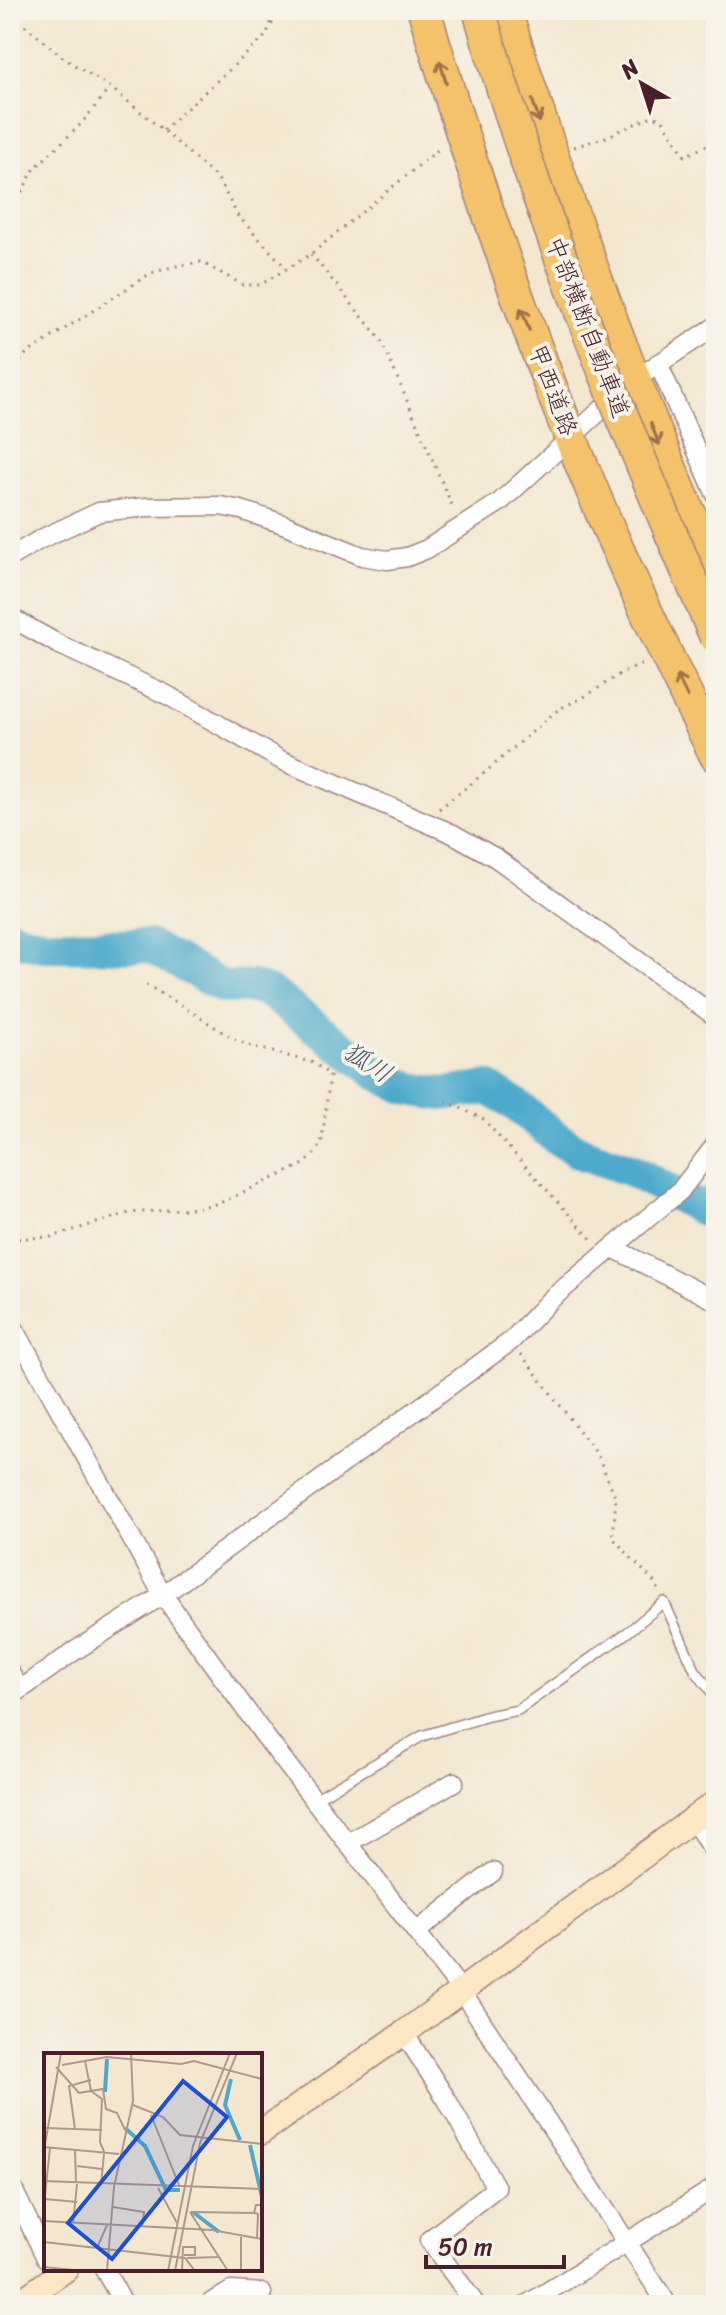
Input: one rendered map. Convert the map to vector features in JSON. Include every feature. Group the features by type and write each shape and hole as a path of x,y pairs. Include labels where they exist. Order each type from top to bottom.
{"highway":[{"name":"甲西道路","path":"424,10 462,138 511,281 570,437 620,554 716,756"},
{"name":"中部横断自動車道","path":"479,10 502,89 563,264 613,394 716,637"},
{"path":"505,10 550,155 591,270 646,372 671,474 716,573"}],"street":[{"path":"10,557 99,512 147,507 220,506 241,510 362,556 387,560 407,557 427,549 500,502 646,372 716,326"},
{"path":"646,372 716,495"},
{"path":"10,617 58,644 167,695 281,760 423,821 496,858 716,1017"},
{"path":"17,1692 163,1595 511,1341 550,1300 680,1191 716,1144"},
{"path":"609,1251 716,1301"},
{"path":"10,1321 163,1595 264,1735 461,1990 668,2305"},
{"path":"348,1843 454,1782"},
{"path":"262,2132 404,2033 716,1802"},
{"path":"693,1819 716,1856"},
{"path":"416,1932 493,1872"},
{"path":"404,2033 447,2100 496,2188 429,2240 476,2305"},
{"path":"10,2183 44,2247"},
{"path":"526,2305 716,2187"},
{"path":"16,2305 52,2271"},
{"path":"105,2271 124,2305"},
{"path":"208,2305 231,2291 262,2293"}],"lane":[{"path":"315,1799 422,1736 518,1710 628,1632 664,1602 695,1670 716,1698"},
{"path":"10,1665 17,1692"}],"path":[{"path":"249,10 272,24"},
{"path":"163,130 263,39 280,10"},
{"path":"10,20 22,23 65,59 110,87 218,179 238,216 286,268"},
{"path":"10,213 35,168 81,124 110,87"},
{"path":"550,155 606,137 652,116 663,120 685,156 716,141"},
{"path":"10,374 26,354 151,273 201,262 243,285 260,285 311,254 439,149 462,138"},
{"path":"311,254 381,340 461,527"},
{"path":"423,821 559,709 623,672 666,654"},
{"path":"10,1239 51,1237 129,1213 220,1203 302,1165 318,1149 322,1140 330,1075 322,1067 247,1045 141,982"},
{"path":"446,1101 483,1119 609,1251"},
{"path":"511,1341 597,1454 616,1498 613,1538 655,1583 664,1602"}],"waterway":[{"name":"狐川","path":"10,935 44,945 149,946 223,987 253,987 270,993 390,1080 411,1089 442,1094 488,1088 515,1104 579,1152 631,1170 702,1209 716,1201"}]}
